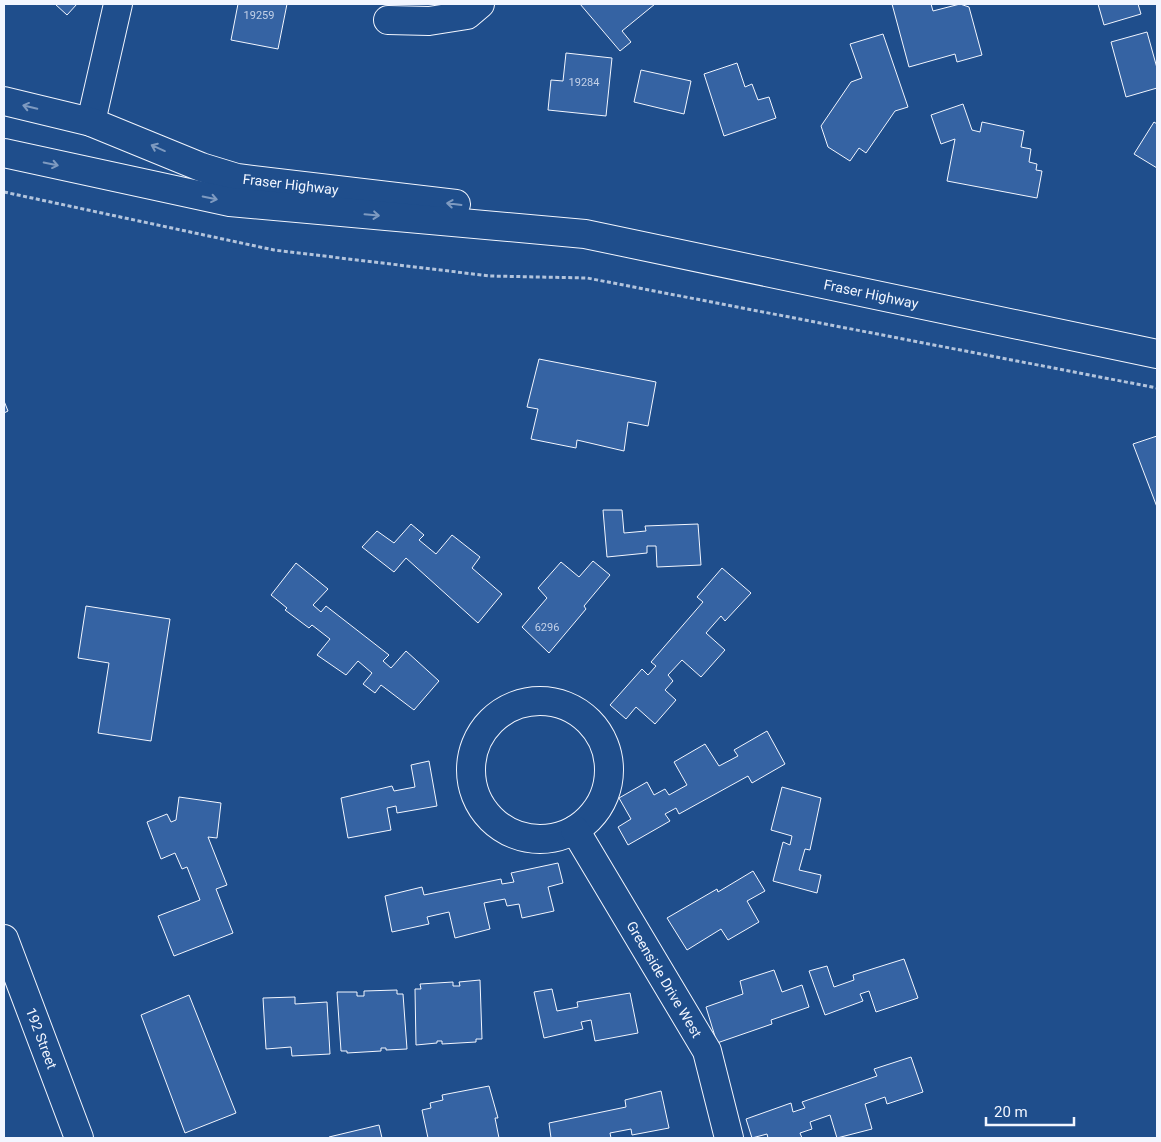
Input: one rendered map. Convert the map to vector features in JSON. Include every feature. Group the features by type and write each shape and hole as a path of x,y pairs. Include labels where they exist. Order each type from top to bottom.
{"main road":[{"path":"91,122 118,4"},
{"path":"388,20 429,21 468,15 480,4"},
{"name":"Fraser Highway","path":"4,101 91,122 201,167 237,178 533,213 585,234"},
{"name":"Fraser Highway","path":"4,153 230,202 585,234 1157,354"},
{"path":"539,700 554,702 562,704 582,715 597,731 607,751 608,759 609,773 604,796 592,815 575,830 554,838 530,839 508,832 490,818 476,799 470,777 472,754 481,733 497,715 517,704 539,700"},
{"name":"Greenside Drive West","path":"575,830 708,1051 729,1138"},
{"name":"192 Street","path":"4,939 79,1138"}],"path":[{"path":"4,192 274,250 490,276 587,278 1157,388"}],"building":[{"path":"55,4 77,4 67,15"},
{"path":"238,4 287,4 278,49 231,40"},
{"path":"580,4 655,4 622,31 631,42 620,51"},
{"path":"892,4 931,4 933,11 960,4 969,7 982,55 957,62 955,54 909,67"},
{"path":"1098,4 1138,4 1141,14 1104,25"},
{"path":"1147,32 1157,68 1157,88 1126,97 1111,42"},
{"path":"883,34 908,107 895,111 866,153 859,148 850,161 828,147 821,126 851,82 862,78 850,44"},
{"path":"566,53 612,58 606,116 548,110 551,80 563,81"},
{"path":"737,63 745,87 752,84 758,100 769,97 776,118 724,136 704,74"},
{"path":"641,70 691,81 684,114 634,102"},
{"path":"963,104 972,130 980,132 982,122 1024,131 1021,147 1031,149 1029,162 1037,164 1036,170 1042,171 1037,198 947,181 955,139 941,144 931,115"},
{"path":"1154,122 1157,124 1157,168 1134,154"},
{"path":"539,359 656,382 648,426 628,422 624,451 577,440 576,448 531,439 538,409 527,407"},
{"path":"4,401 8,411 4,413"},
{"path":"1157,436 1157,507 1133,444"},
{"path":"603,510 622,510 624,533 646,531 645,526 698,524 701,565 657,567 656,546 647,546 647,553 607,557"},
{"path":"411,524 424,535 419,540 436,554 452,535 480,557 472,568 502,594 478,623 406,558 394,572 362,547 377,531 394,543"},
{"path":"593,561 610,575 584,606 586,609 549,653 522,627 547,598 538,588 561,562 579,577"},
{"path":"296,563 328,589 313,605 321,612 326,606 389,655 383,661 391,668 406,651 439,681 414,710 381,685 375,693 363,684 372,673 358,661 346,675 317,655 330,639 312,625 309,628 285,610 287,608 271,595"},
{"path":"722,568 751,593 725,621 721,616 706,633 725,650 701,677 682,660 668,675 673,681 665,690 676,700 655,724 636,707 626,719 610,705 642,669 648,675 656,666 651,662 703,602 697,597"},
{"path":"86,606 170,619 151,741 98,733 109,663 78,658"},
{"path":"767,731 785,764 752,783 748,776 679,814 676,808 665,814 670,821 628,845 618,827 631,819 619,798 647,782 654,795 665,789 669,795 687,785 674,762 705,744 719,766 738,756 734,750"},
{"path":"429,761 437,806 397,813 396,806 387,808 391,830 348,838 341,798 392,786 394,791 415,787 411,765"},
{"path":"782,787 821,798 810,850 805,849 799,870 821,875 817,893 773,881 783,842 790,845 792,836 771,830"},
{"path":"179,797 221,803 217,838 208,837 227,885 216,889 233,933 174,956 158,916 200,900 187,867 182,869 175,853 161,859 147,822 167,814 171,822 176,820"},
{"path":"558,863 563,883 548,887 554,911 522,918 519,904 507,906 505,899 484,903 490,929 455,938 449,912 427,917 429,924 392,932 385,896 422,887 424,895 501,879 502,884 514,882 511,873"},
{"path":"753,871 765,891 747,901 759,922 728,940 721,929 687,950 667,918 717,889 718,892"},
{"path":"904,959 918,998 876,1012 869,991 860,994 863,1001 825,1015 809,971 827,966 834,987 854,980 853,975"},
{"path":"774,970 782,992 802,985 809,1007 771,1020 772,1024 717,1043 706,1007 743,994 740,981"},
{"path":"480,980 482,1039 476,1039 476,1042 442,1044 442,1041 437,1041 437,1043 416,1045 415,989 421,989 420,984 453,982 453,986 460,986 459,982"},
{"path":"552,989 557,1011 578,1007 577,1002 630,993 638,1033 595,1041 591,1020 581,1022 583,1029 544,1038 534,992"},
{"path":"397,990 397,994 403,994 407,1049 386,1050 386,1048 381,1048 381,1051 347,1053 347,1051 341,1051 337,992 357,992 357,996 364,996 364,991"},
{"path":"189,995 236,1113 185,1133 141,1015"},
{"path":"295,997 295,1004 327,1002 330,1054 292,1056 291,1047 266,1049 263,998"},
{"path":"911,1057 923,1092 887,1104 885,1097 865,1104 872,1129 837,1138 830,1115 810,1122 812,1129 800,1133 802,1138 768,1138 767,1134 752,1138 746,1119 791,1103 793,1112 805,1108 802,1102 877,1076 874,1069"},
{"path":"489,1086 498,1118 495,1118 499,1138 428,1138 422,1110 431,1108 430,1103 443,1100 442,1095"},
{"path":"661,1091 669,1128 632,1135 631,1129 610,1133 611,1138 551,1138 549,1123 626,1107 625,1100"},
{"path":"379,1125 382,1138 329,1137"}]}
